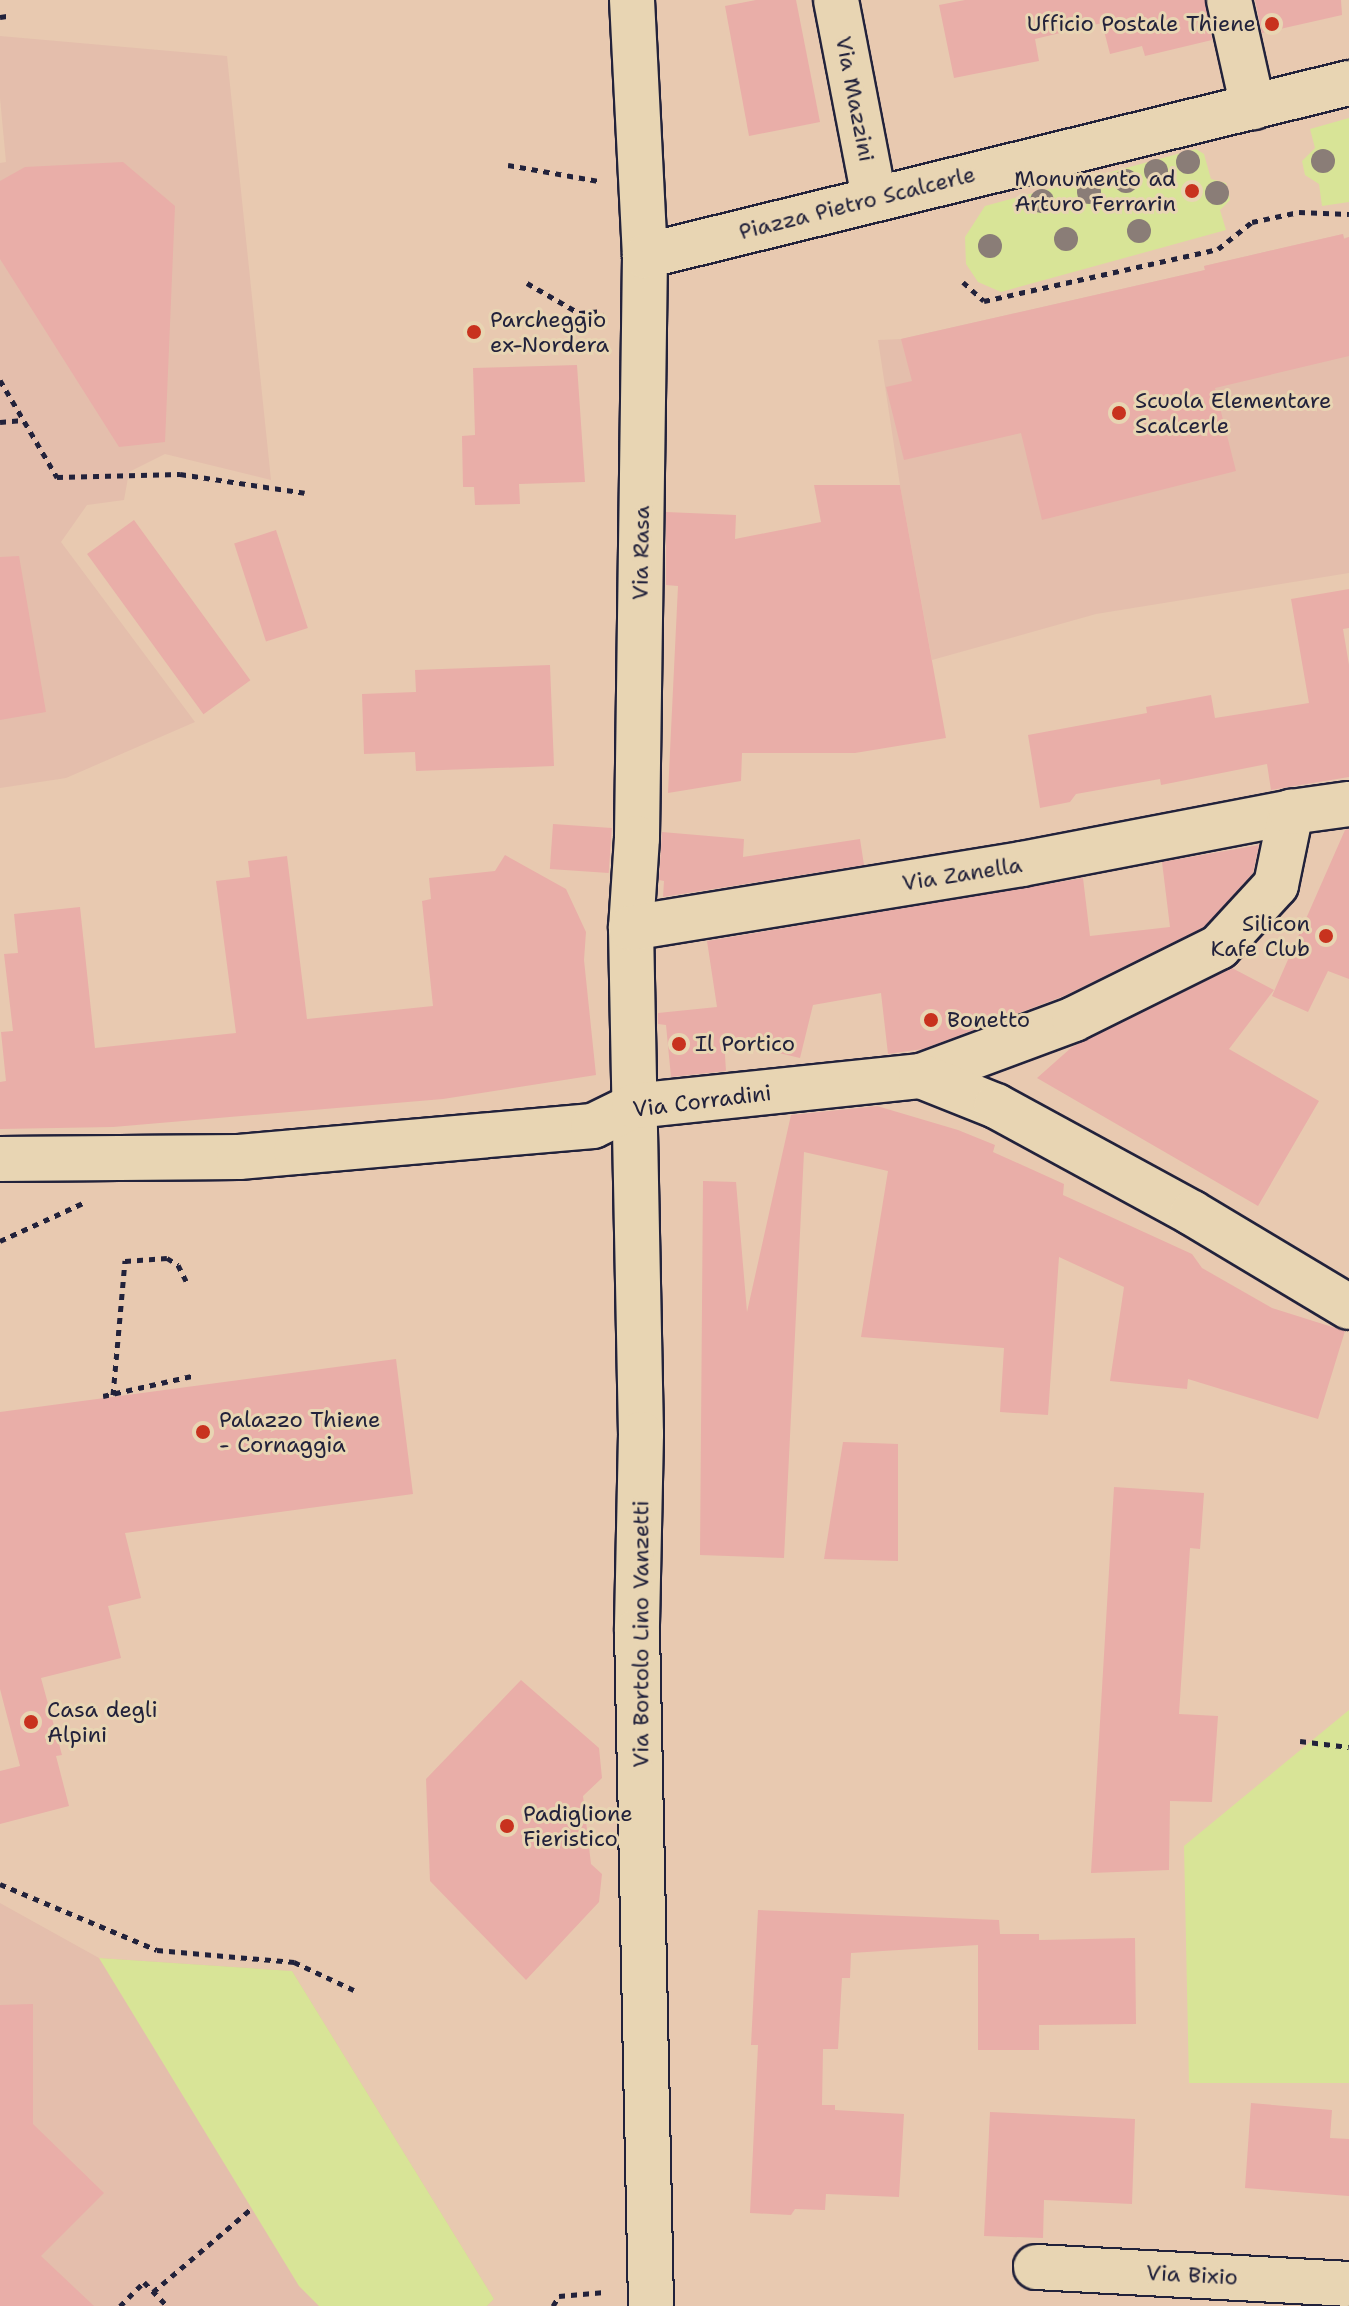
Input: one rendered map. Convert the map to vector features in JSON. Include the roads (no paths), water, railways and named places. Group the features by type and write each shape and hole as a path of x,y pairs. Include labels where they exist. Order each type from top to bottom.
{"street":[{"name":"Via Rasa","path":"632,0 645,256 637,838 631,928 634,1106"},
{"name":"Via Mazzini","path":"836,0 874,198"},
{"path":"1229,0 1253,107"},
{"name":"Piazza Pietro Scalcerle","path":"645,256 1349,83"},
{"name":"Via Zanella","path":"631,928 1022,864 1291,812 1349,804"},
{"path":"921,1076 1074,1019 1219,947 1276,885 1291,812"},
{"name":"Via Corradini","path":"0,1159 239,1157 593,1126 634,1106 921,1076 1006,1111 1192,1213 1349,1307"},
{"name":"Via Bortolo Lino Vanzetti","path":"634,1106 641,1434 637,1631 651,2306"},
{"name":"Via Bixio","path":"1036,2267 1349,2284"}],"place":[{"name":"Ufficio Postale Thiene","path":"1272,24"},
{"name":"Monumento ad Arturo Ferrarin","path":"1192,191"},
{"name":"Parcheggio ex-Nordera","path":"474,332"},
{"name":"Scuola Elementare Scalcerle","path":"1119,413"},
{"name":"Silicon Kafe Club","path":"1326,936"},
{"name":"Bonetto","path":"931,1020"},
{"name":"Il Portico","path":"679,1044"},
{"name":"Palazzo Thiene - Cornaggia","path":"203,1432"},
{"name":"Casa degli Alpini","path":"31,1722"},
{"name":"Padiglione Fieristico","path":"507,1826"}]}
